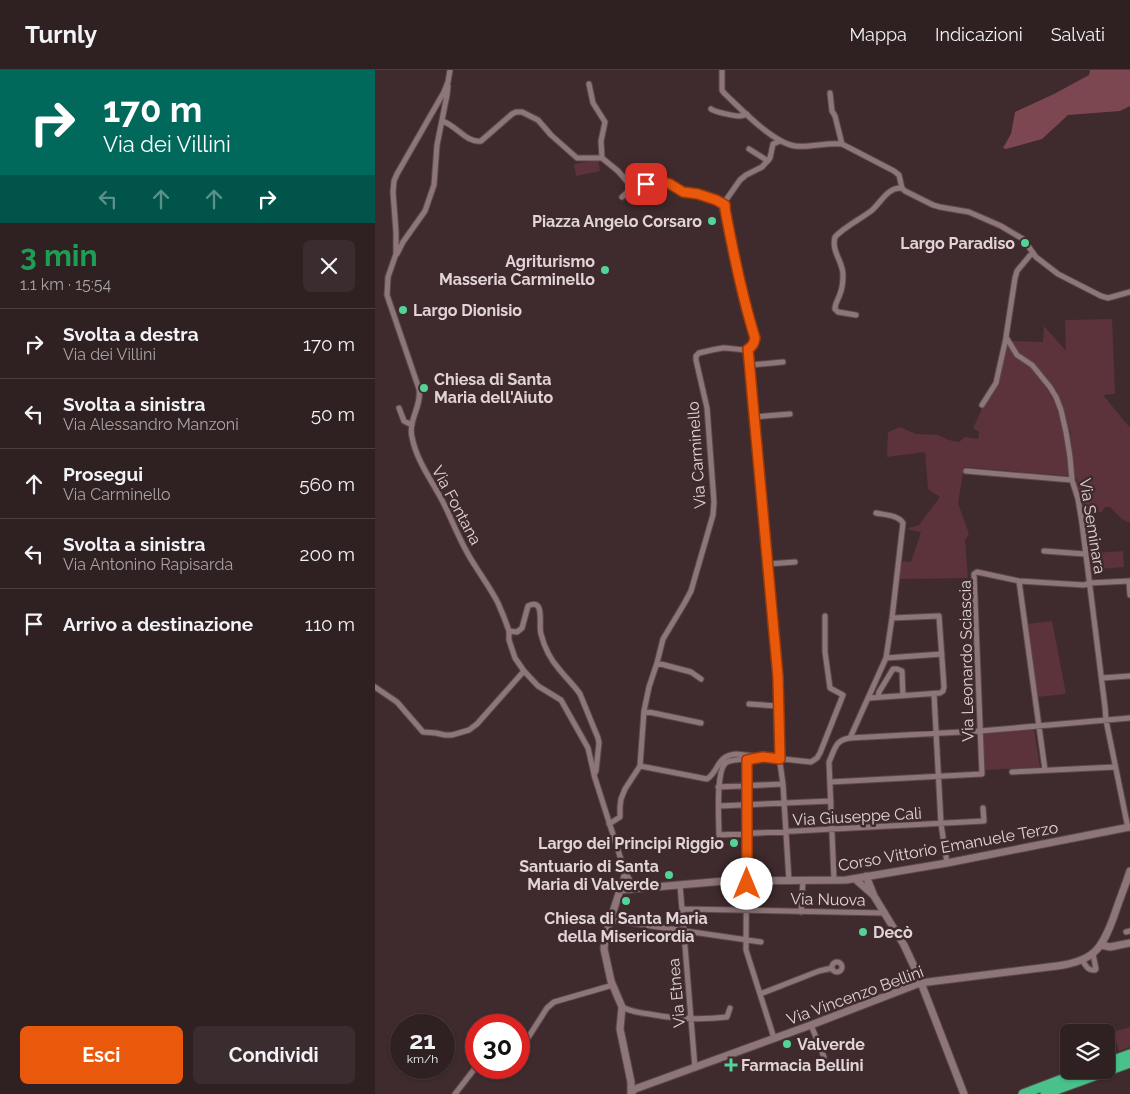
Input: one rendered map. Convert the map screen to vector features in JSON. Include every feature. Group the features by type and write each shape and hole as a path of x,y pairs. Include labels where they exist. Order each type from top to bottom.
{"highway":[{"path":"1115,1060 1130,1054"},
{"path":"1045,1094 1130,1063"},
{"path":"1023,1094 1062,1079"}],"street":[{"name":"Via Fontana","path":"450,70 444,92 394,181 396,254 389,277 387,295 419,389 419,403 411,429 415,446 429,478 474,564 482,574 498,603 509,631 509,640 515,658 538,686 561,700 588,748 595,774"},
{"path":"722,70 722,90 747,114 780,141 796,146 842,144 894,171 899,175 902,188"},
{"path":"396,254 425,211 434,185 437,144 443,121 448,82"},
{"path":"589,84 593,103 605,122 601,141 602,158"},
{"path":"830,93 832,111 842,144"},
{"path":"711,109 716,113 738,116 747,114"},
{"path":"443,121 452,125 470,139 478,142 513,114 522,112 538,120 551,135 577,158 602,158 633,187"},
{"path":"780,141 773,144 772,155 769,161 740,180 726,200 725,209 746,306 755,338 752,347 748,349 778,677 780,759 789,880"},
{"path":"749,149 769,161"},
{"path":"621,197 633,187 667,183 683,192 698,194 725,205"},
{"path":"856,315 839,312 835,309 841,291 843,273 833,241 837,234 873,210 896,188 902,188 933,205 969,212 1012,232 1023,240 1043,263 1058,274 1101,296 1108,298 1130,292"},
{"path":"981,405 996,383 1017,271 1033,253"},
{"name":"Via Seminara","path":"1006,337 1017,355 1037,371 1050,387 1061,410 1070,457 1072,480 1078,499 1106,720 1129,828"},
{"name":"Via Carminello","path":"609,824 620,817 619,807 621,799 639,766 644,711 649,687 663,639 691,590 714,508 707,408 696,356 699,353 720,348 748,349"},
{"path":"750,365 783,362"},
{"path":"399,408 404,421 412,425"},
{"path":"755,417 790,414"},
{"path":"966,471 1072,480"},
{"path":"850,738 886,658 903,523 902,520 897,518 876,513"},
{"path":"1044,551 1085,554"},
{"path":"768,564 795,562"},
{"name":"Via Leonardo Sciascia","path":"938,777 982,774 974,574 977,572 1019,581 1084,585 1089,583 1129,581"},
{"path":"1019,581 1045,770"},
{"path":"1129,581 1130,595"},
{"path":"509,631 517,632 522,628 528,606 538,606 541,613 539,629 547,650 555,664 575,687 598,738 595,774 625,872 634,889"},
{"path":"639,766 707,778 721,760 736,754 811,762 817,758 843,695 830,688 825,652 825,616"},
{"path":"869,698 934,694 943,691 939,616 892,618"},
{"path":"886,658 942,654"},
{"path":"657,663 691,672 701,679"},
{"path":"878,697 893,669 902,671 903,696"},
{"path":"375,687 397,702 423,732 452,735 469,730 477,724 524,671"},
{"path":"1101,678 1130,676"},
{"path":"934,694 941,824 947,862"},
{"path":"749,704 778,706"},
{"path":"644,711 701,723"},
{"path":"834,880 829,762 840,740 980,731 1130,718"},
{"path":"763,757 728,762 723,765 718,787 719,806 831,801"},
{"path":"747,760 746,950 774,1038"},
{"path":"1012,772 1115,767"},
{"path":"830,782 938,777"},
{"path":"718,787 783,784"},
{"name":"Via Giuseppe Calì","path":"719,806 719,835 984,821 983,808"},
{"name":"Corso Vittorio Emanuele Terzo","path":"620,890 708,882 855,879 1129,828"},
{"name":"Via Vincenzo Bellini","path":"631,1093 635,1089 920,983 1072,964 1082,960 1093,954 1101,945 1109,930 1130,871"},
{"path":"625,872 605,937 604,949 611,981 622,1007 620,1029 631,1093"},
{"path":"866,876 874,896 904,945 964,1094"},
{"path":"855,879 874,896"},
{"path":"801,912 803,880"},
{"name":"Via Etnea","path":"680,885 695,1068"},
{"name":"Via Nuova","path":"682,909 884,913"},
{"path":"610,920 761,942"},
{"path":"1101,945 1110,947 1130,943"},
{"path":"1082,960 1088,968 1095,970 1093,954"},
{"path":"760,994 832,968"},
{"path":"530,1035 547,1008 554,1002 613,986"},
{"path":"622,1007 668,1018 727,1017 731,1008"},
{"path":"811,1025 823,1056"},
{"path":"455,1094 466,1079"}],"shaded area":[{"path":"1090,70 1130,70 1130,106 1120,111 1068,115 1042,139 1006,149 1003,148 1011,134 1015,112 1089,75"},
{"path":"598,160 600,171 576,176 574,164"},
{"path":"1112,319 1115,394 1103,395 1130,428 1130,523 1122,519 1110,507 1105,507 1102,512 1083,514 1075,482 1078,481 1074,479 1068,436 1071,433 1067,429 1052,386 1019,354 1011,341 1043,342 1044,326 1066,351 1065,320"},
{"path":"1008,343 1015,357 1032,368 1049,391 1057,408 1067,448 1070,476 964,467 958,503 969,534 965,540 968,578 899,579 901,561 911,562 921,532 906,529 919,525 940,497 928,489 925,452 887,457 888,432 900,427 916,434 938,435 948,440 959,442 965,437 978,439 979,432 973,428 999,380"},
{"path":"1123,551 1124,567 1099,569 1097,553"},
{"path":"1052,621 1066,694 1037,697 1027,624"},
{"path":"1034,730 1040,767 985,770 983,734"},
{"path":"1130,1027 1130,1047 1119,1051 1115,1031"}],"place":[{"name":"Piazza Angelo Corsaro","path":"712,221"},
{"name":"Largo Paradiso","path":"1025,243"},
{"name":"Agriturismo Masseria Carminello","path":"605,270"},
{"name":"Largo Dionisio","path":"403,310"},
{"name":"Chiesa di Santa Maria dell'Aiuto","path":"424,388"},
{"name":"Largo dei Principi Riggio","path":"734,843"},
{"name":"Santuario di Santa Maria di Valverde","path":"669,875"},
{"name":"Chiesa di Santa Maria della Misericordia","path":"626,901"},
{"name":"Decò","path":"863,932"},
{"name":"Valverde","path":"787,1044"},
{"name":"Farmacia Bellini","path":"731,1065"}],"route":[{"path":"646,184 667,183 680,191 698,194 725,205 733,249 755,338 752,347 748,349 778,677 780,759 763,757 747,760 747,884"}]}
